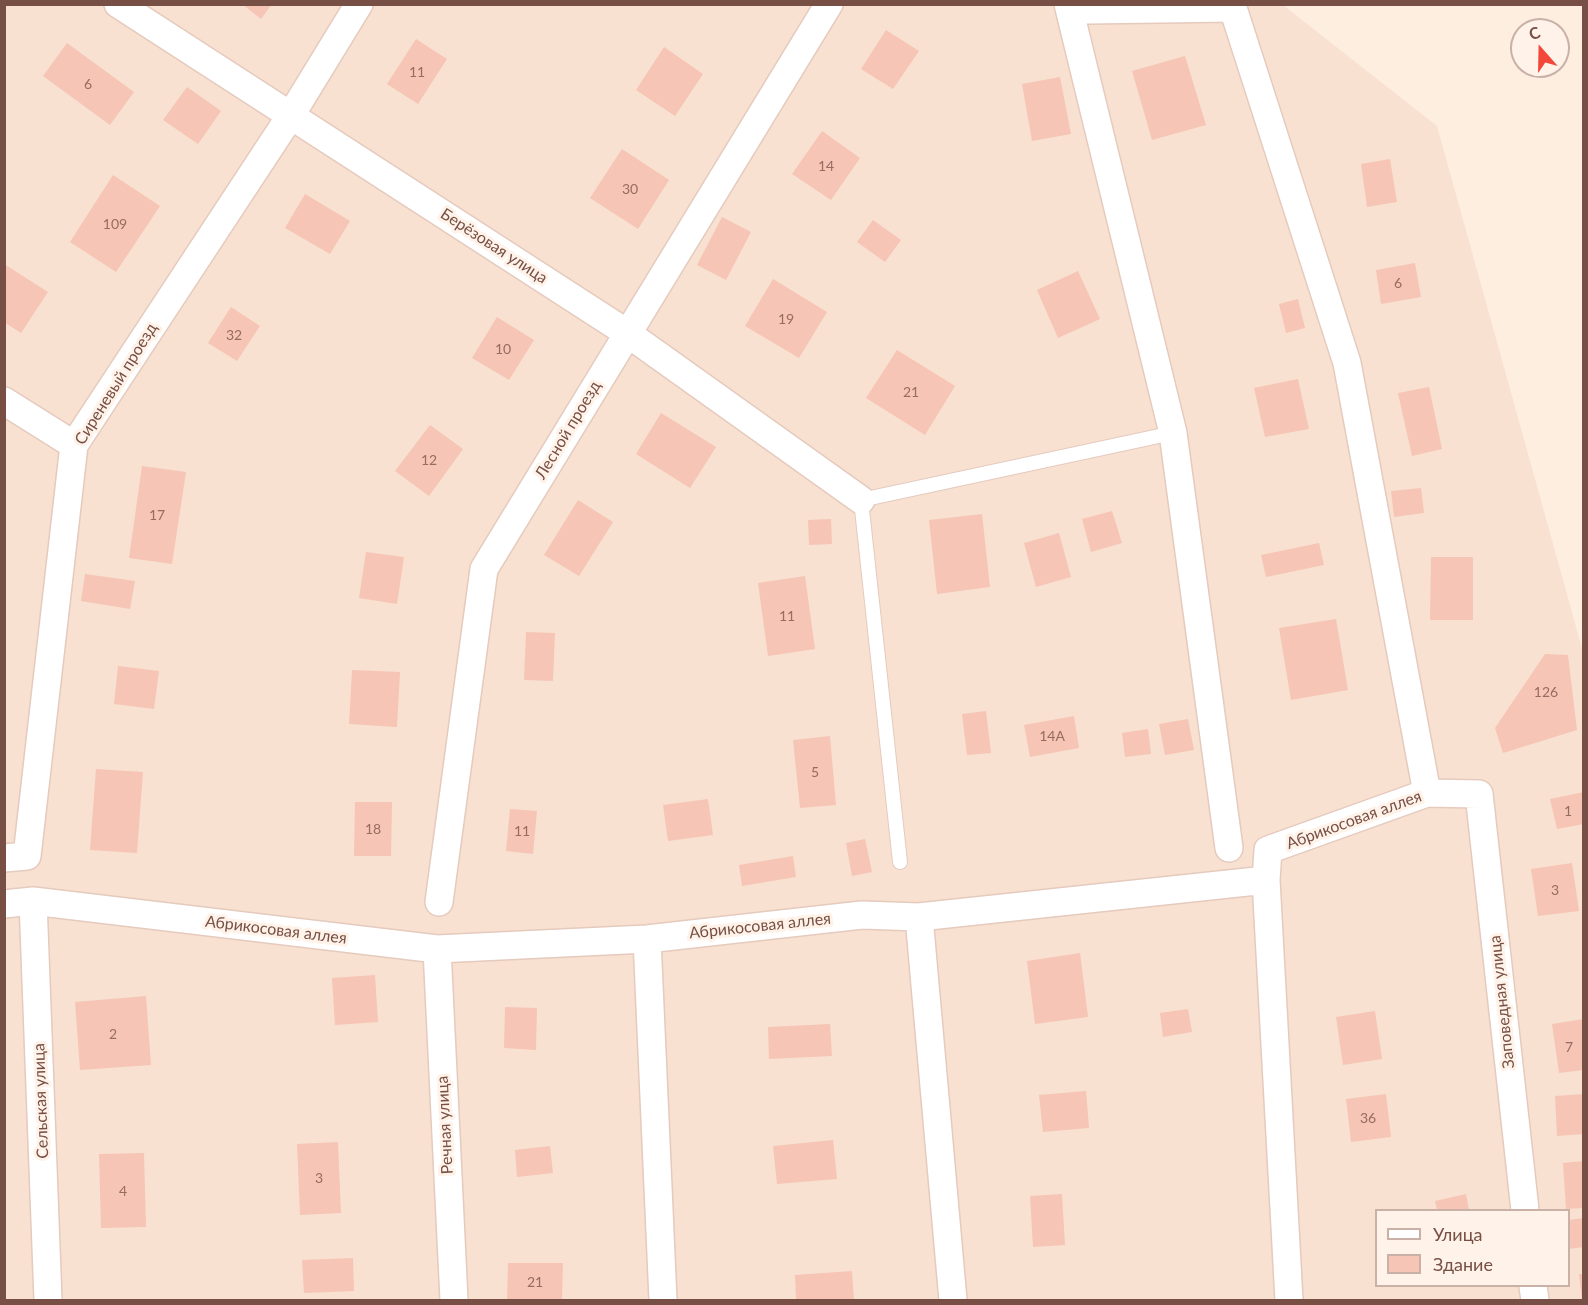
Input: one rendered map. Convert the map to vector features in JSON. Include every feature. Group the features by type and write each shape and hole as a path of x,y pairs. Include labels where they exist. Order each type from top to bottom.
{"street":[{"name":"Берёзовая улица","path":"118,4 627,333 861,500"},
{"name":"Сиреневый проезд","path":"16,857 74,445 291,115 359,4"},
{"name":"Лесной проезд","path":"440,902 484,569 830,4"},
{"path":"1068,4 1173,433 1229,848"},
{"path":"1085,4 1087,10 1233,8 1347,363 1427,793"},
{"path":"4,401 74,445"},
{"name":"Абрикосовая аллея","path":"4,904 33,902 437,949 647,939 862,915 919,917 1266,880 1268,850 1427,793 1479,794"},
{"name":"Заповедная улица","path":"1479,794 1525,1209"},
{"path":"1266,880 1289,1300"},
{"name":"Сельская улица","path":"33,902 48,1300"},
{"path":"919,917 953,1300"},
{"path":"647,939 663,1300"},
{"name":"Речная улица","path":"437,949 454,1300"}],"lane":[{"path":"900,862 861,500 1173,433"}],"shaded area":[{"path":"5,5 1283,5 1437,126 1583,652 1583,1300 5,1300"}],"building":[{"path":"242,4 272,4 261,19"},
{"path":"886,30 919,51 893,89 861,69"},
{"path":"416,39 447,59 418,104 387,84"},
{"path":"67,43 134,92 110,125 43,76"},
{"path":"664,47 703,74 675,116 636,90"},
{"path":"1185,56 1206,125 1152,140 1132,71"},
{"path":"1060,77 1071,134 1032,141 1022,84"},
{"path":"187,87 221,111 198,144 163,120"},
{"path":"822,131 860,158 831,200 792,174"},
{"path":"622,149 669,180 638,229 590,198"},
{"path":"1390,159 1397,202 1367,207 1361,164"},
{"path":"113,175 160,206 116,272 70,242"},
{"path":"305,194 350,221 330,254 285,228"},
{"path":"722,217 751,232 726,280 697,265"},
{"path":"873,220 901,240 885,262 857,242"},
{"path":"1415,263 1421,297 1381,304 1376,270"},
{"path":"4,264 48,292 21,333 4,322"},
{"path":"1078,271 1100,319 1058,338 1037,290"},
{"path":"773,279 827,312 799,358 745,326"},
{"path":"1298,299 1305,328 1286,333 1279,304"},
{"path":"231,307 260,326 237,361 208,343"},
{"path":"497,317 534,340 509,380 472,358"},
{"path":"897,350 955,386 925,435 866,398"},
{"path":"1298,379 1309,429 1265,437 1254,388"},
{"path":"1429,387 1442,449 1412,456 1398,393"},
{"path":"661,413 716,447 690,488 636,454"},
{"path":"430,425 463,449 429,496 395,471"},
{"path":"142,466 186,472 172,564 129,558"},
{"path":"1421,488 1424,513 1394,517 1391,491"},
{"path":"578,500 613,522 579,576 544,555"},
{"path":"1112,511 1122,543 1091,552 1082,519"},
{"path":"982,514 990,587 937,594 929,520"},
{"path":"831,519 832,544 809,545 808,520"},
{"path":"1059,533 1071,577 1036,587 1024,543"},
{"path":"1319,543 1324,565 1266,577 1261,555"},
{"path":"366,552 404,557 397,604 359,598"},
{"path":"1431,557 1473,557 1473,620 1430,620"},
{"path":"85,574 135,581 130,609 81,601"},
{"path":"805,576 815,649 768,656 758,583"},
{"path":"1336,619 1348,690 1291,700 1279,628"},
{"path":"526,632 555,633 553,681 524,680"},
{"path":"1545,654 1568,655 1577,730 1503,753 1495,728"},
{"path":"118,666 159,671 154,709 114,704"},
{"path":"352,670 400,672 397,727 349,724"},
{"path":"986,711 991,753 967,755 962,714"},
{"path":"1074,716 1079,748 1030,757 1024,725"},
{"path":"1188,719 1194,750 1165,755 1159,724"},
{"path":"1148,729 1151,754 1125,757 1122,733"},
{"path":"830,736 836,805 800,808 793,740"},
{"path":"96,769 143,772 137,853 90,850"},
{"path":"1584,792 1584,824 1557,829 1550,799"},
{"path":"708,799 713,835 668,841 663,805"},
{"path":"355,802 392,802 391,856 354,856"},
{"path":"510,809 537,811 533,854 506,851"},
{"path":"865,839 872,872 852,876 846,843"},
{"path":"793,856 796,877 742,886 739,865"},
{"path":"1572,863 1579,911 1538,916 1531,869"},
{"path":"1080,953 1088,1017 1035,1024 1027,961"},
{"path":"375,975 378,1022 335,1025 332,978"},
{"path":"146,996 151,1065 80,1070 75,1002"},
{"path":"505,1007 537,1008 536,1050 504,1048"},
{"path":"1188,1009 1192,1032 1163,1037 1160,1013"},
{"path":"1375,1011 1382,1059 1343,1065 1336,1017"},
{"path":"1584,1019 1584,1070 1559,1073 1552,1024"},
{"path":"830,1024 832,1056 769,1059 768,1027"},
{"path":"1086,1091 1089,1128 1043,1132 1039,1095"},
{"path":"1386,1094 1391,1137 1351,1142 1346,1099"},
{"path":"1584,1094 1584,1134 1557,1136 1555,1096"},
{"path":"833,1140 837,1179 777,1184 773,1146"},
{"path":"338,1142 341,1213 300,1215 297,1144"},
{"path":"550,1146 553,1173 517,1177 515,1150"},
{"path":"144,1153 146,1227 101,1228 99,1154"},
{"path":"1584,1161 1584,1208 1566,1209 1563,1163"},
{"path":"1062,1194 1065,1245 1033,1247 1030,1196"},
{"path":"1466,1194 1469,1209 1437,1209 1435,1201"},
{"path":"1584,1218 1584,1247 1570,1249 1570,1220"},
{"path":"353,1258 354,1291 304,1293 302,1260"},
{"path":"508,1263 563,1263 562,1300 507,1300"},
{"path":"852,1271 854,1300 796,1300 795,1275"},
{"path":"1579,1274 1584,1274 1584,1300 1582,1300"}]}
